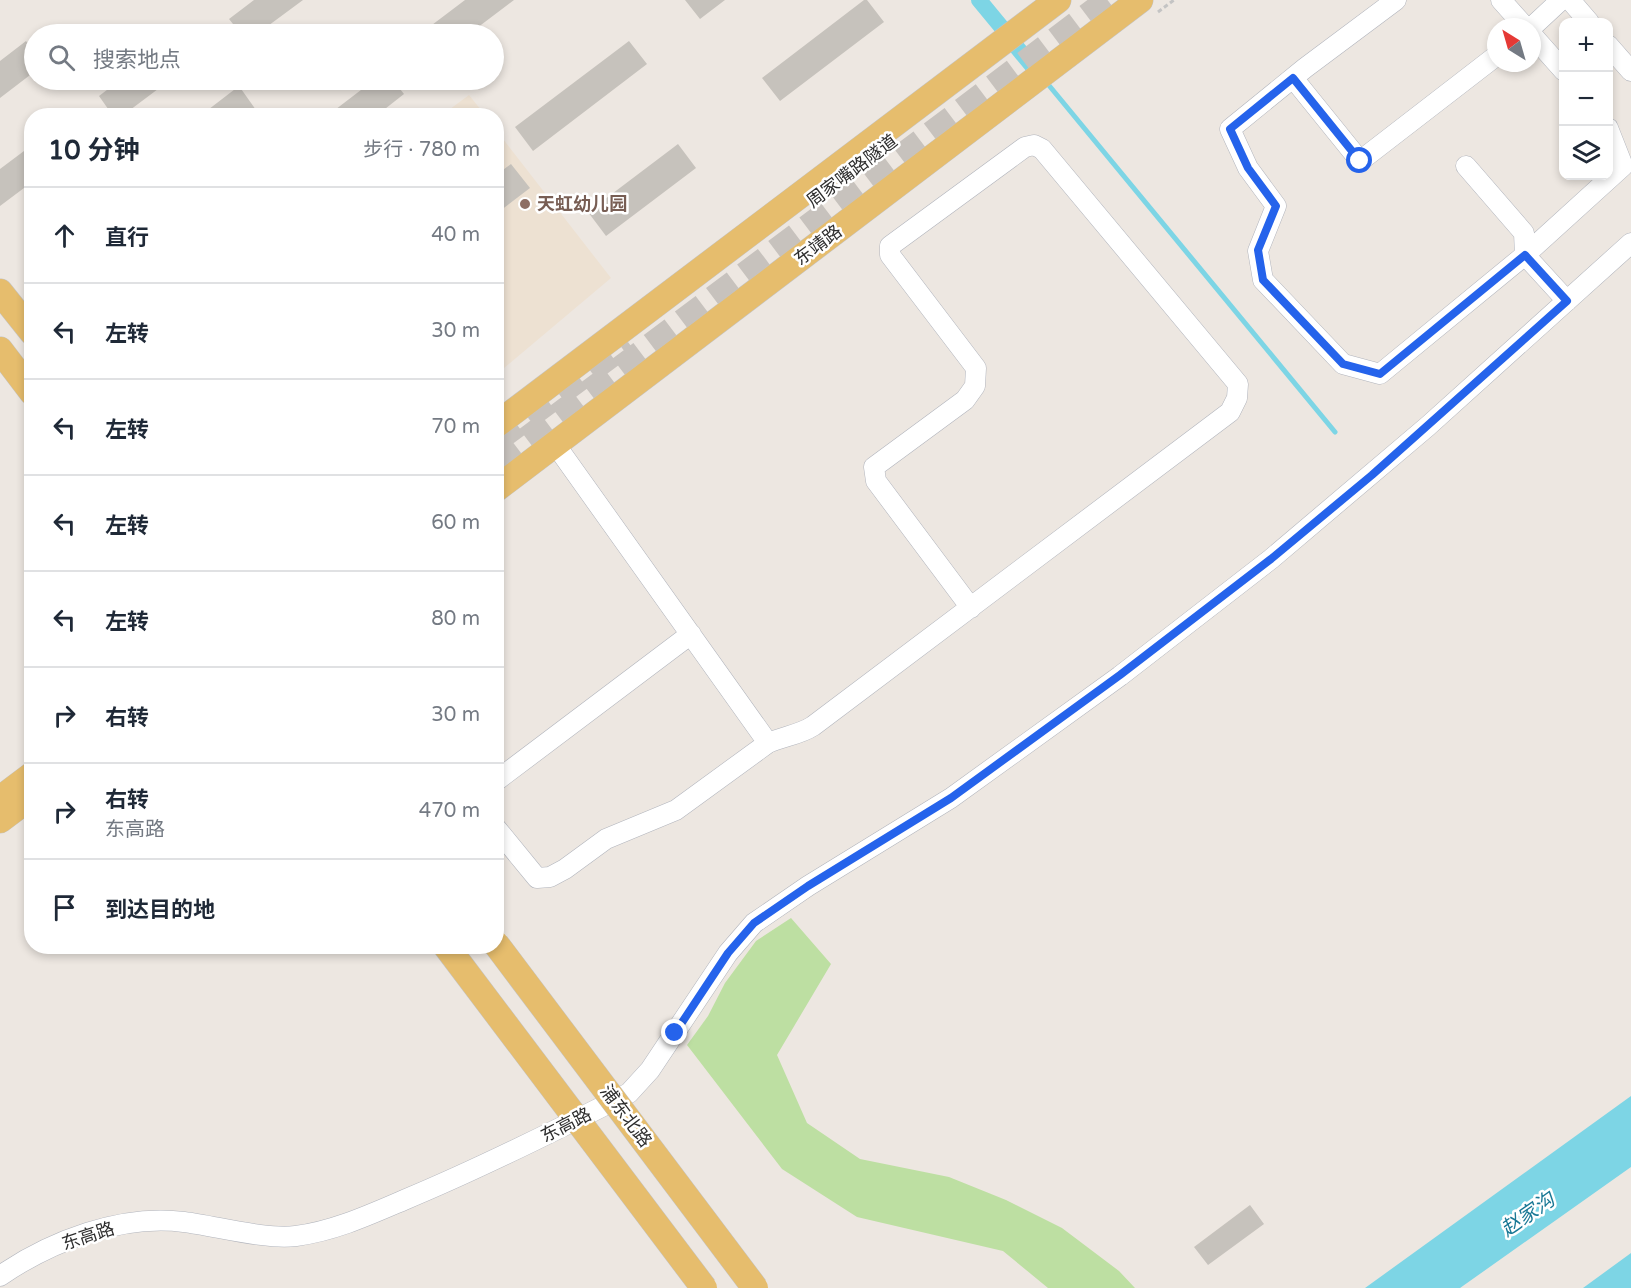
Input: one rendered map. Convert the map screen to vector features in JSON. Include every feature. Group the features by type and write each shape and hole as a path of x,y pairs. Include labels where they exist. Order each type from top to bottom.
{"main road":[{"path":"504,419 1058,0"},
{"name":"周家嘴路隧道","path":"628,342 1075,0"},
{"name":"东靖路","path":"504,483 1140,0"},
{"path":"0,292 24,322"},
{"path":"0,350 24,382"},
{"path":"0,799 24,781"},
{"path":"0,820 24,802"},
{"path":"452,954 704,1288"},
{"name":"浦东北路","path":"504,954 755,1288"}],"street":[{"path":"1396,0 1230,129 1248,168 1276,206 1258,250 1263,280 1343,364 1380,374 1525,255 1608,180"},
{"path":"1501,0 1517,18"},
{"path":"1541,19 1561,0"},
{"path":"1569,0 1585,18"},
{"path":"1541,45 1559,66"},
{"path":"1613,51 1631,71"},
{"path":"1293,78 1360,161 1487,63"},
{"path":"1613,141 1623,166 1613,175"},
{"path":"504,839 526,868 537,878 550,877 606,839 676,810 768,743 783,736 800,734 813,726 971,608 1230,412 1237,398 1238,384 1042,149 1034,145 1025,147 890,246 890,255 976,368 975,386 965,400 874,466 876,481 971,608"},
{"path":"1466,166 1524,233 1525,255 1567,301"},
{"name":"东高路","path":"0,1276 43,1251 91,1232 141,1221 181,1222 294,1237 340,1227 452,1180 630,1093 650,1070 728,953 754,923 808,886 951,798 1139,661 1271,559 1372,475 1631,243"},
{"path":"555,444 768,743"},
{"path":"504,775 691,634"}],"shaded area":[{"path":"469,95 479,108 451,108"},
{"name":"天虹幼儿园","path":"504,140 611,278 504,368"}],"green space":[{"path":"791,918 831,964 777,1055 807,1123 860,1159 949,1177 1006,1200 1062,1228 1119,1271 1135,1288 1048,1288 1003,1251 857,1217 782,1169 687,1045 708,1016 725,983 756,941"}],"water":[{"name":"赵家沟","path":"1631,1096 1631,1167 1460,1288 1365,1288"},
{"path":"1631,1253 1631,1288 1583,1288"}],"building":[{"path":"254,0 303,0 271,24 233,24 229,19"},
{"path":"465,0 514,0 482,24 433,24"},
{"path":"685,0 725,0 700,19"},
{"path":"867,0 884,22 780,101 762,78"},
{"path":"629,41 647,64 533,151 515,127"},
{"path":"24,43 24,80 0,98 0,61"},
{"path":"107,90 157,90 133,108 107,108 99,96"},
{"path":"234,90 242,90 255,108 210,108"},
{"path":"361,90 401,90 404,94 386,108 337,108"},
{"path":"678,144 696,168 606,236 588,212"},
{"path":"24,151 24,188 0,206 0,169"},
{"path":"511,164 530,188 504,208 504,169"},
{"path":"1250,1205 1264,1224 1208,1265 1194,1247"}],"waterway":[{"path":"979,0 1003,29"},
{"path":"1015,45 1034,68"},
{"path":"1047,83 1335,432"}],"tunnel":[{"path":"504,457 1109,0"},
{"path":"504,434 628,342"}],"place":[{"name":"天虹幼儿园","path":"525,204"}],"route":[{"path":"675,1033 728,953 754,923 808,886 854,860 951,798 1120,675 1271,559 1372,475 1567,301 1525,255 1380,374 1343,364 1263,280 1258,250 1276,206 1248,168 1230,129 1293,78 1360,161"}]}
